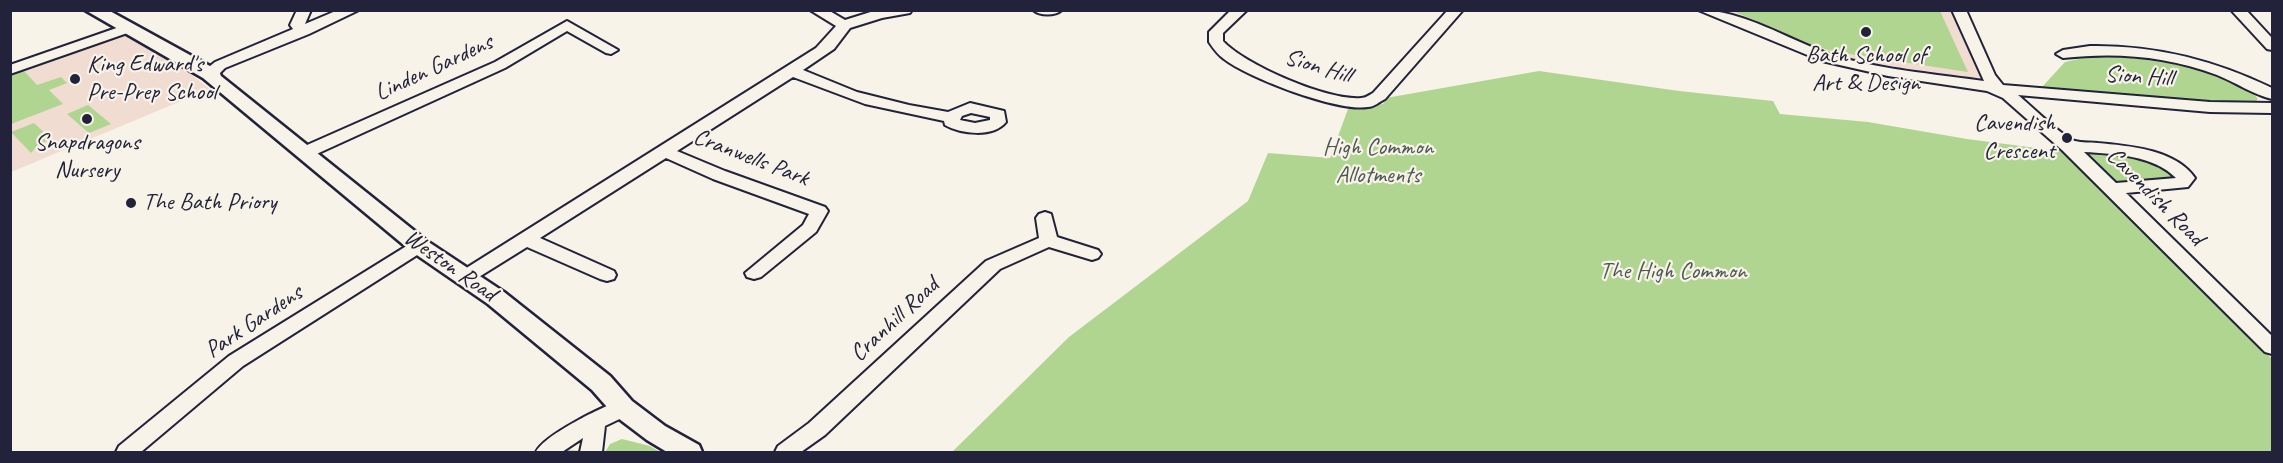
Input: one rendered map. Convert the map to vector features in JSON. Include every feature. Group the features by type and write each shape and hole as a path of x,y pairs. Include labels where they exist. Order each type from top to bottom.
{"street":[{"name":"Weston Road","path":"94,10 212,77 419,246 467,276 601,383 623,408 656,433 689,453"},
{"path":"304,10 297,25 304,31"},
{"path":"212,77 212,71 220,65 352,10"},
{"path":"817,10 844,25 880,14 905,10"},
{"path":"1040,10 1055,10"},
{"name":"Sion Hill","path":"1240,10 1216,32 1216,42 1229,56 1275,80 1330,98 1366,103 1379,96 1456,10"},
{"name":"Sion Hill","path":"1705,10 1827,58 1879,69 2001,90 2210,107 2272,108"},
{"path":"1959,10 1988,76 2001,90"},
{"path":"2238,10 2272,46"},
{"name":"Linden Gardens","path":"304,153 500,65 567,25 611,50"},
{"name":"Cranwells Park","path":"467,276 792,71 837,37 844,25"},
{"path":"10,70 128,28"},
{"path":"2063,54 2111,50 2168,56 2215,69 2272,94"},
{"path":"792,71 842,94 893,108 952,117"},
{"name":"Cavendish Road","path":"2001,90 2068,146 2272,347"},
{"path":"2068,146 2139,154 2173,167 2186,178 2182,183 2113,189"},
{"name":"Cranwells Park","path":"664,152 719,175 826,208 810,228 754,273"},
{"path":"1045,218 1048,241 1092,254"},
{"path":"525,239 607,275"},
{"name":"Cranhill Road","path":"786,453 817,429 993,265 1048,241"},
{"name":"Park Gardens","path":"127,453 236,361 419,246"},
{"path":"547,453 578,430 623,408"},
{"path":"591,453 594,423"}],"shaded area":[{"name":"Bath School of Art & Design","path":"1714,11 1954,11 1987,82 1914,73 1847,60 1806,47"},
{"path":"123,34 177,64 210,89 11,172 11,73"}],"green space":[{"name":"Bath School of Art & Design","path":"1733,11 1940,11 1968,72 1836,52 1811,45"},
{"path":"2110,56 2144,59 2212,73 2248,89 2258,99 2255,102 2222,103 2042,87 2065,62"},
{"path":"23,70 37,85 61,77 67,83 49,90 63,104 11,124 11,74"},
{"name":"The High Common","path":"1539,71 1679,91 1773,101 1780,114 1868,122 1967,139 2067,152 2272,359 2272,452 952,452 1069,337 1248,201 1268,153 1330,158 1348,109 1383,104 1386,98"},
{"path":"88,105 111,124 89,133 67,114"},
{"path":"34,123 51,139 38,145 31,153 11,132"},
{"path":"2102,150 2152,160 2176,176 2175,179 2117,183 2085,153"},
{"path":"622,439 650,446 660,452 605,452 610,444"},
{"path":"568,450 605,452 566,452"}],"place":[{"name":"Bath School of Art & Design","path":"1866,32"},
{"name":"King Edward's Pre-Prep School","path":"75,79"},
{"name":"Snapdragons Nursery","path":"87,119"},
{"name":"Cavendish Crescent","path":"2067,138"},
{"name":"The Bath Priory","path":"131,203"}],"park label":[{"name":"High Common Allotments","path":"1378,162"}]}
